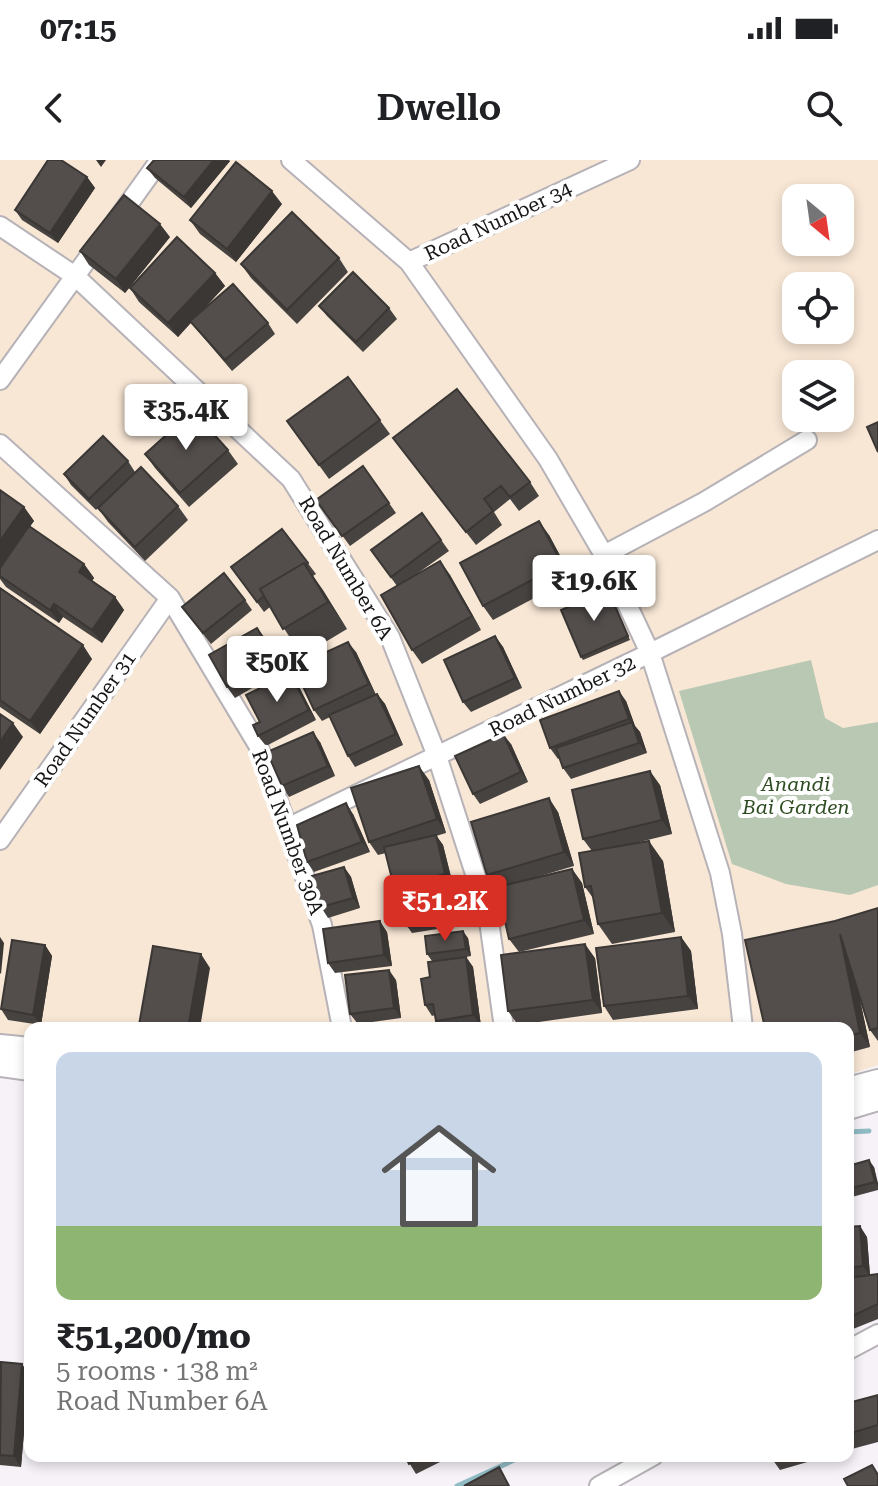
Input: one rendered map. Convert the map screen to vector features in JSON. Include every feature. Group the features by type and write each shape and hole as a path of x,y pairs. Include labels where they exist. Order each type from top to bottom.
{"main road":[{"path":"0,1046 24,1048"},
{"path":"0,1065 24,1068"},
{"path":"854,1090 876,1095"},
{"path":"854,1105 876,1095"}],"street":[{"path":"0,380 160,160"},
{"path":"291,160 409,262 548,459 604,555 650,653 720,873 732,934 742,1022"},
{"name":"Road Number 34","path":"409,262 630,160"},
{"name":"Road Number 6A","path":"0,226 75,276 291,479 390,637 437,756 488,914 503,1022"},
{"path":"604,555 704,502 807,440"},
{"name":"Road Number 30A","path":"0,444 170,598 258,745 322,925 341,1022"},
{"name":"Road Number 32","path":"287,828 878,540"},
{"name":"Road Number 31","path":"0,840 170,598"},
{"path":"854,1347 878,1334"},
{"path":"609,1483 643,1462"}],"shaded area":[{"path":"0,160 878,160 878,1065 854,1073 854,1022 24,1022 24,1039 0,1037"}],"green space":[{"name":"Anandi Bai Garden","path":"811,660 825,718 843,728 878,722 878,885 850,895 786,884 732,864 679,691"}],"building":[{"path":"48,160 61,160 87,177 50,233 15,210"},
{"path":"154,160 214,160 184,197 147,168"},
{"path":"236,162 272,191 227,249 190,220"},
{"path":"124,195 160,224 116,279 80,251"},
{"path":"292,212 339,258 287,310 241,264"},
{"path":"177,237 215,273 168,323 130,288"},
{"path":"353,272 389,308 356,342 319,306"},
{"path":"233,284 268,323 225,360 190,321"},
{"path":"348,377 380,420 319,465 287,421"},
{"path":"457,389 530,482 510,497 501,486 484,499 493,511 466,532 393,438"},
{"path":"193,411 228,450 180,493 145,454"},
{"path":"878,422 878,452 867,427"},
{"path":"103,436 128,461 89,499 64,474"},
{"path":"363,466 389,503 342,536 316,500"},
{"path":"141,467 178,506 135,547 98,508"},
{"path":"0,490 24,507 0,541"},
{"path":"422,513 441,540 391,577 371,550"},
{"path":"539,521 562,564 483,606 460,563"},
{"path":"29,526 84,564 79,572 115,597 92,630 54,604 50,610 0,576 0,568"},
{"path":"282,529 308,563 260,589 264,596 257,602 231,567"},
{"path":"440,561 472,616 412,650 381,595"},
{"path":"304,563 328,602 283,629 260,589"},
{"path":"224,573 245,600 203,633 182,607"},
{"path":"0,588 83,645 30,721 0,700"},
{"path":"608,590 628,636 581,657 561,610"},
{"path":"257,628 276,660 227,687 209,655"},
{"path":"495,636 515,678 463,702 444,660"},
{"path":"348,642 369,684 314,710 294,667"},
{"path":"290,673 309,710 258,736 253,725 260,722 246,695"},
{"path":"619,691 629,719 550,748 540,720"},
{"path":"377,694 396,734 348,756 329,715"},
{"path":"0,714 13,723 0,742"},
{"path":"632,722 639,743 563,768 556,748"},
{"path":"313,732 328,766 282,786 267,752"},
{"path":"503,734 521,772 473,794 455,756"},
{"path":"419,766 437,819 369,842 351,788"},
{"path":"650,771 662,820 583,839 572,790"},
{"path":"549,798 564,852 487,875 471,822"},
{"path":"346,803 362,842 307,862 297,825"},
{"path":"436,835 445,874 394,887 384,847"},
{"path":"649,841 662,913 598,924 591,886 585,887 579,853"},
{"path":"344,867 353,898 321,907 312,876"},
{"path":"572,869 584,920 509,939 497,887"},
{"path":"455,898 458,918 407,926 403,906"},
{"path":"878,908 878,1028 870,1030 840,934 860,1033 854,1034 854,1022 764,1022 745,940 835,921"},
{"path":"380,921 384,955 328,963 323,929"},
{"path":"463,931 466,949 427,954 425,936"},
{"path":"681,937 688,996 604,1006 596,948"},
{"path":"12,940 45,945 33,1015 1,1009"},
{"path":"585,944 593,1000 508,1011 501,955"},
{"path":"153,946 201,954 189,1022 140,1022"},
{"path":"466,957 473,1015 436,1021 433,1004 425,1005 421,979 430,977 428,962"},
{"path":"389,970 394,1008 350,1014 345,975"},
{"path":"869,1160 875,1182 854,1187 854,1164"},
{"path":"854,1226 860,1226 863,1266 854,1267"},
{"path":"878,1274 878,1304 854,1315 854,1277"},
{"path":"1,1362 22,1364 14,1456 0,1455"},
{"path":"878,1395 878,1425 854,1432 854,1401"},
{"path":"872,1465 878,1475 878,1486 848,1486 844,1479"},
{"path":"499,1467 509,1486 464,1486"}],"waterway":[{"path":"854,1132 869,1131"},
{"path":"457,1486 510,1462"}]}
